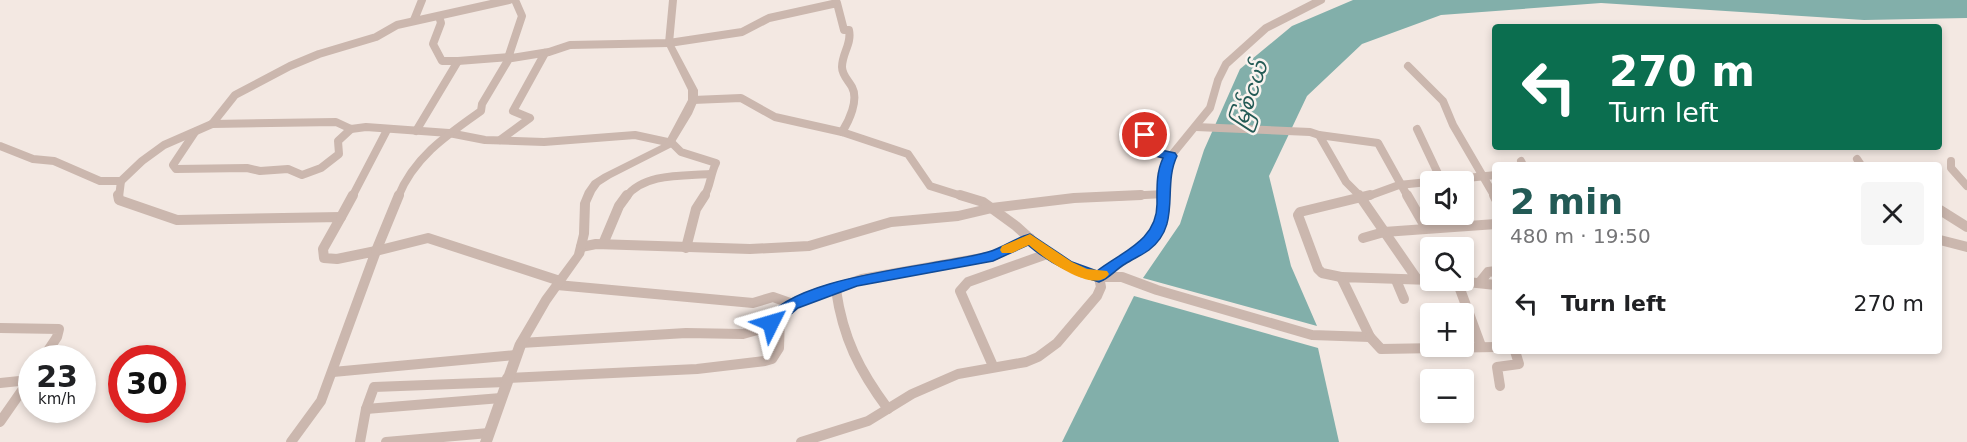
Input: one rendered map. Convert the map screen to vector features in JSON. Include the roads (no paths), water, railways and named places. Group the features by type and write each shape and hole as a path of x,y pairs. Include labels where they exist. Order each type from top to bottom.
{"street":[{"path":"414,21 422,0"},
{"path":"212,124 236,95 290,66 327,51 376,37 397,25 509,0"},
{"path":"291,442 321,401 376,250 404,182 413,172 419,159 449,133 481,111 482,104 510,57 522,16 515,0"},
{"path":"386,442 487,437 521,343 559,283 577,260 584,234 585,203 596,183 672,143 693,100 693,90 669,43 673,0"},
{"path":"1099,277 1118,261 1146,246 1155,235 1164,213 1164,170 1170,156 1196,127 1209,108 1223,68 1242,47 1266,28 1321,0"},
{"path":"440,16 441,23 433,44 442,61 458,61 545,53 570,45 669,43 742,32 770,18 837,3 844,30 849,30 851,38 843,59 842,71 854,92 855,102 842,132"},
{"path":"500,140 530,118 513,111 545,53"},
{"path":"416,131 458,61"},
{"path":"1408,66 1443,101 1453,125 1492,192"},
{"path":"693,100 741,98 775,117 842,132 908,154 930,186 983,202 1047,254 1083,273 1099,277 1122,277 1275,326 1312,335 1370,337"},
{"path":"341,217 177,220 119,200 118,191 129,172 157,150 212,124 336,122 351,129 366,127 449,133 485,140 544,142 635,135 672,143 681,152 716,163 710,174 712,183 696,209 686,248"},
{"path":"1196,127 1314,133 1375,141 1383,150 1399,184 1426,228"},
{"path":"195,132 173,165 176,170 288,169 302,175 333,160 339,154 338,141 351,129"},
{"path":"1416,129 1437,171"},
{"path":"387,130 323,249 324,258 337,259 428,238 559,283 753,303 760,299 780,297 793,304"},
{"path":"1144,133 1157,153 1170,156"},
{"path":"1314,133 1346,182 1362,198 1417,279"},
{"path":"0,146 33,159 54,161 100,181 122,181"},
{"path":"1951,161 1951,168 1967,186"},
{"path":"603,244 613,227 621,202 630,189 646,182 710,174"},
{"path":"1474,177 1492,175"},
{"path":"1420,182 1399,184 1362,198 1298,213 1318,269 1322,273 1341,277 1420,279"},
{"path":"581,247 603,244 750,249 809,246 891,222 958,216 992,208 1074,198 1164,194"},
{"path":"1942,211 1967,227"},
{"path":"1474,225 1492,224"},
{"path":"1363,238 1384,232 1467,225"},
{"path":"521,343 686,333 731,335 764,328 793,304 862,279 993,256 1030,238"},
{"path":"1942,241 1967,247"},
{"path":"993,366 960,291 961,287 968,282 1047,254"},
{"path":"1480,282 1488,272 1492,272"},
{"path":"801,442 852,427 940,381 976,369 1026,362 1057,343 1097,296 1101,287 1099,277"},
{"path":"1341,277 1370,337 1381,349 1466,350 1481,346 1492,347"},
{"path":"1395,279 1404,299"},
{"path":"1474,281 1492,286"},
{"path":"836,290 843,330 851,350 888,409"},
{"path":"1466,291 1481,346"},
{"path":"360,442 366,409 374,387 697,369 765,361 772,359 779,348 780,315"},
{"path":"0,328 58,329 60,332 52,345"},
{"path":"1500,386 1497,367 1519,364 1516,354"},
{"path":"333,372 516,355"},
{"path":"0,383 18,380"},
{"path":"0,422 18,396"},
{"path":"366,409 501,398"}],"water":[{"name":"မြစ်ငယ်","path":"1353,0 1967,0 1967,18 1864,20 1601,3 1441,15 1362,44 1307,96 1269,176 1291,266 1317,326 1143,278 1180,224 1204,150 1240,69 1292,26"},
{"path":"1134,296 1318,348 1339,442 1062,442"}]}
